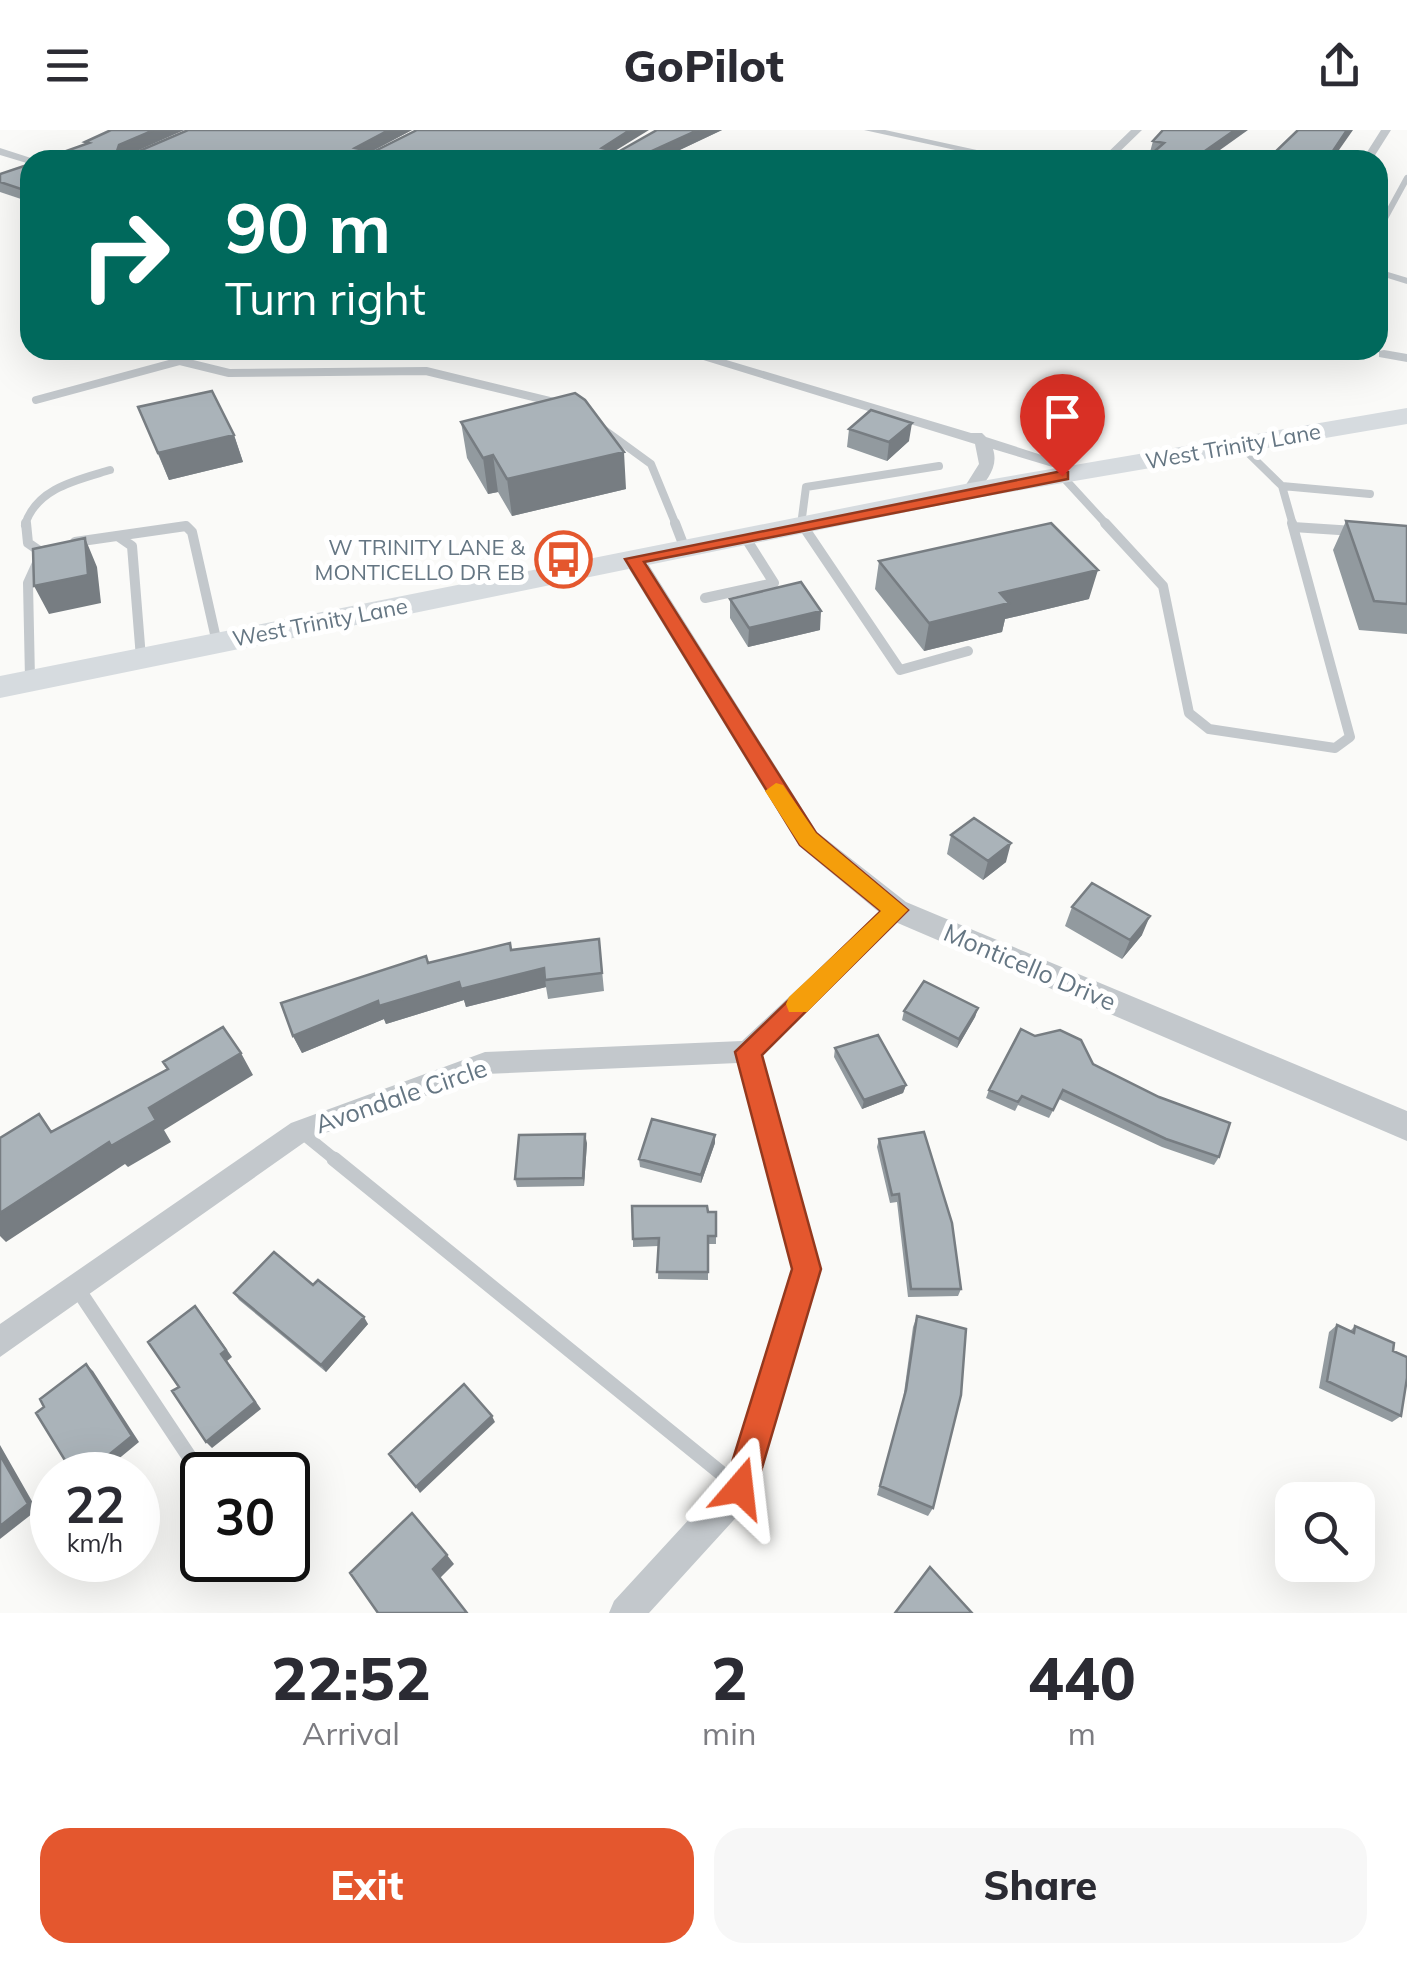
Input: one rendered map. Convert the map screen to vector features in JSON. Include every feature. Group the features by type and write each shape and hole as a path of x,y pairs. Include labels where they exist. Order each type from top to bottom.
{"main road":[{"name":"West Trinity Lane","path":"15,683 970,492 1407,416"}],"street":[{"path":"869,130 968,150"},
{"path":"1115,150 1136,130"},
{"path":"713,360 976,436 1074,474"},
{"path":"970,492 990,464 990,453 976,436"},
{"name":"Monticello Drive","path":"634,559 808,839 896,910 1407,1126"},
{"path":"626,1613 740,1488 806,1269 748,1052 896,910"},
{"name":"Avondale Circle","path":"0,1342 300,1131 485,1063 748,1052"}],"lane":[{"path":"1388,213 1407,178"},
{"path":"36,400 180,362 190,368 238,372 424,370 500,385 566,405"},
{"path":"596,425 651,464 684,549"},
{"path":"1074,474 1162,586 1189,713 1209,729 1335,748 1350,736 1282,486 1240,444"},
{"path":"938,466 806,486 801,526 900,670 968,651"},
{"path":"54,548 41,552 28,545 24,537 25,520 38,501 69,482 110,470"},
{"path":"1282,486 1370,494"},
{"path":"68,544 177,524 192,532 217,643"},
{"path":"1293,526 1365,532"},
{"path":"119,537 132,546 140,658"},
{"path":"705,598 774,583 744,537"},
{"path":"15,683 28,582 41,552"},
{"path":"300,1131 740,1488"},
{"path":"77,1288 186,1452"}],"building":[{"path":"111,130 154,130 119,145 117,150 69,150 89,143 85,142"},
{"path":"188,130 389,130 355,148 364,150 142,150"},
{"path":"417,130 630,130 602,148 610,150 377,150"},
{"path":"657,130 698,130 654,150 622,150"},
{"path":"1163,130 1235,130 1206,150 1156,150 1164,143 1153,141"},
{"path":"1298,130 1347,130 1334,150 1277,150"},
{"path":"20,167 20,189 0,182 0,174"},
{"path":"212,391 234,435 158,453 138,407"},
{"path":"575,393 585,400 624,452 507,479 493,455 483,458 461,422"},
{"path":"871,410 912,423 889,442 849,429"},
{"path":"1346,521 1407,526 1407,604 1374,601"},
{"path":"1051,523 1098,570 1000,593 1009,603 929,623 879,561"},
{"path":"85,538 88,575 34,586 33,549"},
{"path":"801,582 821,611 749,628 730,599"},
{"path":"974,818 1011,843 988,861 951,835"},
{"path":"1092,883 1150,916 1130,940 1072,907"},
{"path":"599,939 602,973 545,980 544,968 461,989 459,982 379,1006 378,1001 293,1036 281,1003 426,956 428,963 510,943 511,950"},
{"path":"924,981 978,1008 959,1039 904,1011"},
{"path":"223,1027 241,1053 149,1108 156,1120 111,1146 109,1142 0,1213 0,1138 39,1114 51,1132 168,1069 163,1062"},
{"path":"1021,1029 1035,1036 1060,1030 1081,1040 1093,1064 1159,1097 1230,1123 1219,1157 1166,1139 1063,1090 1053,1110 1022,1096 1018,1102 989,1090"},
{"path":"878,1035 906,1085 864,1100 835,1048"},
{"path":"652,1119 715,1135 701,1175 639,1159"},
{"path":"924,1132 952,1223 961,1289 911,1289 899,1194 892,1195 879,1139"},
{"path":"585,1134 583,1178 515,1179 519,1135"},
{"path":"632,1206 707,1206 708,1212 716,1212 716,1236 708,1236 708,1272 657,1272 659,1238 633,1239"},
{"path":"274,1252 313,1285 318,1280 364,1317 321,1365 234,1293"},
{"path":"195,1306 226,1350 221,1354 255,1402 206,1442 172,1391 179,1387 148,1342"},
{"path":"917,1316 966,1329 961,1395 933,1508 880,1486 906,1390"},
{"path":"1337,1325 1354,1333 1355,1326 1394,1343 1393,1351 1407,1357 1401,1416 1327,1381"},
{"path":"86,1364 132,1436 112,1452 60,1452 36,1413 44,1407 40,1399"},
{"path":"464,1384 492,1416 416,1487 389,1454"},
{"path":"0,1455 28,1504 0,1526"},
{"path":"412,1513 447,1555 433,1569 467,1613 378,1613 350,1573"},
{"path":"930,1567 972,1613 895,1613"}],"slow traffic":[{"path":"776,791 808,839 896,910 798,1004"}],"place":[{"name":"W TRINITY LANE & MONTICELLO DR EB","path":"564,560"}],"route":[{"path":"740,1488 806,1269 748,1052 896,910 808,839 634,559 1062,476"}]}
